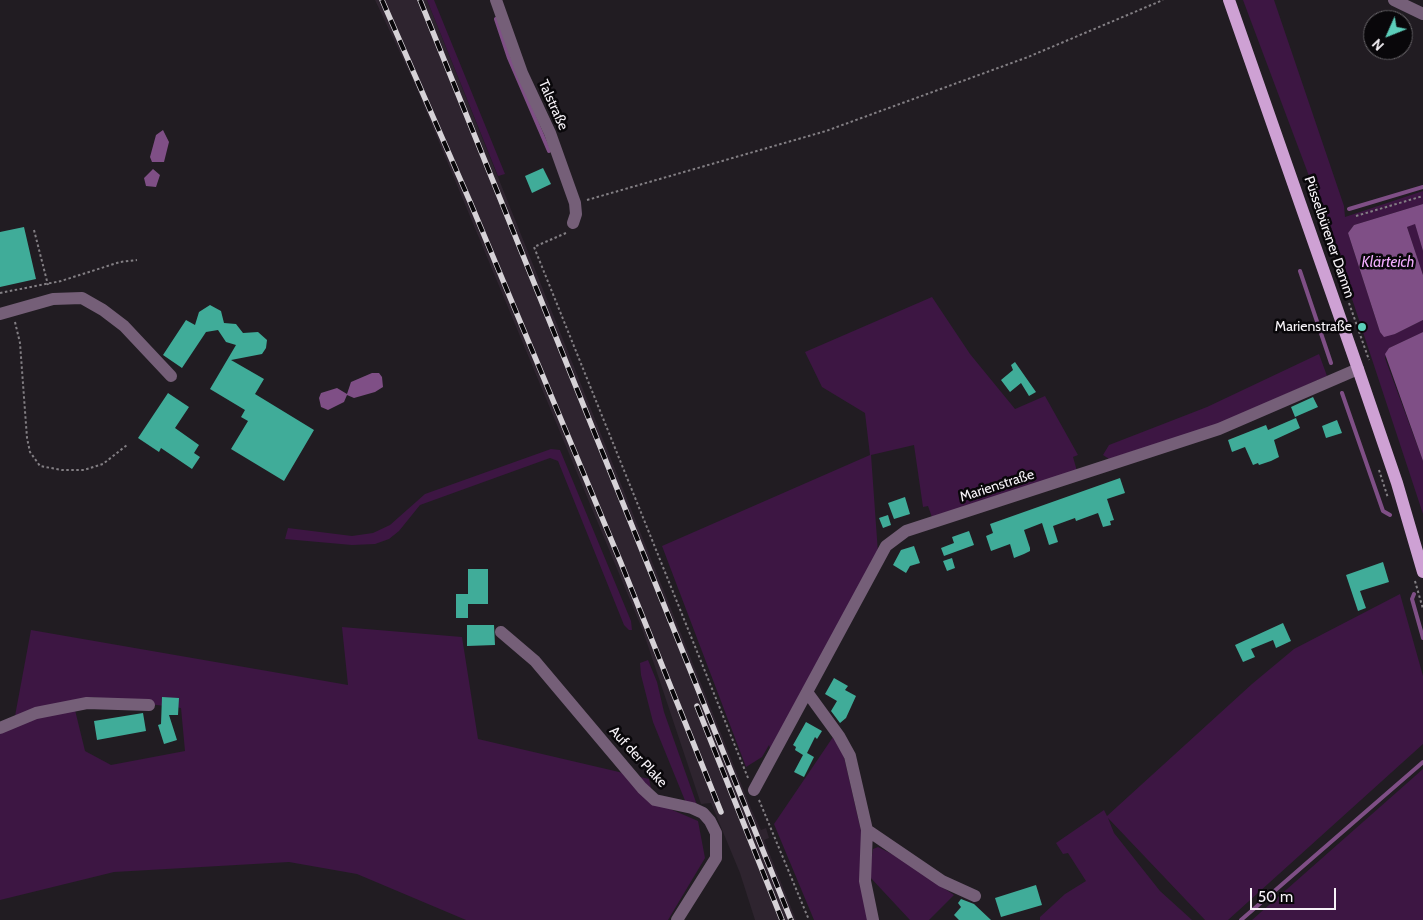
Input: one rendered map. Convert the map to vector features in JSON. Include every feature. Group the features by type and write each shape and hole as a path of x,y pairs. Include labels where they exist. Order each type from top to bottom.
{"main road":[{"name":"Püsselbürener Damm","path":"1229,0 1358,369 1423,572"}],"street":[{"name":"Talstraße","path":"496,0 522,73 550,133 575,203 576,214 573,223"},
{"path":"1394,0 1423,14"},
{"path":"6,312 57,299 82,298 103,310 124,326 171,376"},
{"name":"Marienstraße","path":"754,790 886,546 906,531 1218,429 1358,369"},
{"name":"Auf der Plake","path":"501,632 535,661 642,788 655,800 692,808 703,813 710,821 716,833 716,858 677,920"},
{"path":"807,692 839,736 850,756 868,830 865,881 873,920"},
{"path":"0,728 36,713 87,703 149,705"},
{"path":"868,830 942,881 975,896"}],"path":[{"path":"575,203 826,132 1028,57 1163,0"},
{"path":"1356,216 1423,196"},
{"path":"573,223 563,235 534,247 742,768 754,790 809,920"},
{"path":"34,230 48,284 57,299"},
{"path":"0,293 48,284 120,262 137,260"},
{"path":"6,312 20,343 27,438 30,452 40,466 62,470 84,470 103,464 126,445"}],"shaded area":[{"path":"375,0 427,0 752,811 761,830 766,828 769,838 764,840 796,920 755,920 740,873 711,803 701,804 643,631 414,82"},
{"path":"427,0 434,0 505,174 498,176"},
{"path":"1243,0 1274,0 1344,206 1345,217 1423,191 1423,204 1354,225 1348,233 1380,332 1395,334 1423,320 1423,332 1389,348 1385,358 1423,461 1423,514 1330,232"},
{"path":"1415,223 1423,251 1423,275 1407,227"},
{"path":"932,297 970,354 1015,409 1045,396 1078,455 1073,457 1077,471 933,520 928,506 923,507 914,445 871,455 878,553 771,751 769,745 762,757 746,767 662,546 870,455 865,413 822,387 805,352"},
{"path":"1319,354 1327,376 1216,425 1109,459 1103,455 1109,445 1207,407"},
{"path":"551,449 560,450 631,621 632,630 629,630 624,625 558,461 550,458 420,505 399,531 389,539 375,544 352,545 285,539 288,528 352,536 373,533 390,525 425,494"},
{"path":"1400,594 1423,676 1423,744 1228,920 1205,920 1108,818 1114,833 1160,891 1192,920 1040,920 1040,917 1065,894 1086,881 1068,853 1063,854 1056,843 1104,810 1107,816 1252,684 1294,649"},
{"path":"342,627 462,637 478,739 649,779 654,802 698,821 705,858 668,920 466,920 357,874 289,862 114,872 0,900 0,733 37,717 75,710 85,751 111,765 185,751 181,708 92,697 15,716 31,630 348,685"},
{"path":"648,660 697,805 686,803 653,722 641,675 640,663"},
{"path":"833,737 842,748 864,844 870,920 814,920 774,824"},
{"path":"1423,769 1423,920 1252,920"},
{"path":"878,847 898,857 954,895 929,920 910,920 869,876 873,849"}],"water":[{"path":"163,130 169,142 164,162 152,162 150,157 156,135"},
{"path":"153,169 160,175 156,187 146,186 144,178"},
{"name":"Klärteich","path":"1423,204 1423,251 1415,224 1407,227 1423,275 1423,320 1395,334 1384,337 1380,332 1348,233 1354,225"},
{"path":"1423,332 1423,461 1385,354 1389,348"},
{"path":"372,373 379,373 382,377 383,387 375,392 354,398 347,395 344,402 328,410 321,407 319,398 321,393 337,388 347,394 351,382"}],"building":[{"path":"543,168 551,184 532,193 525,176"},
{"path":"24,227 36,279 0,287 0,232"},
{"path":"210,305 221,311 224,323 236,324 243,333 258,332 267,340 266,348 262,354 231,360 264,379 255,394 314,430 284,481 231,449 248,421 241,417 245,410 210,389 236,345 226,342 218,330 206,332 182,368 163,355 186,320 195,325 199,312"},
{"path":"1015,362 1036,392 1029,396 1021,383 1010,392 1001,380 1013,370 1011,365"},
{"path":"168,393 189,407 175,428 199,445 194,453 200,457 192,469 161,448 159,452 138,438"},
{"path":"1313,397 1318,407 1295,417 1291,407"},
{"path":"1296,418 1300,428 1274,440 1279,457 1259,465 1258,463 1253,465 1245,447 1232,452 1228,440 1266,425 1268,430"},
{"path":"1337,420 1342,433 1326,438 1322,426"},
{"path":"1120,478 1125,493 1107,499 1114,520 1110,521 1111,525 1103,527 1098,513 1076,521 1075,518 1053,526 1058,542 1049,545 1042,523 1024,530 1030,551 1014,558 1010,544 991,551 986,536 993,533 990,524"},
{"path":"905,497 910,514 894,519 888,503"},
{"path":"888,515 891,525 883,528 879,518"},
{"path":"969,531 974,545 944,556 941,548 954,543 952,537"},
{"path":"914,546 920,563 910,566 906,573 893,565 901,550"},
{"path":"952,558 955,568 947,571 943,561"},
{"path":"1383,562 1389,582 1360,591 1366,608 1358,611 1346,575"},
{"path":"468,569 488,569 488,604 468,604 468,618 456,618 456,594 468,594"},
{"path":"1283,623 1291,641 1276,648 1273,640 1251,649 1255,657 1243,662 1235,645"},
{"path":"467,625 494,625 495,645 467,646"},
{"path":"834,678 848,686 845,690 856,696 846,718 840,723 831,711 837,701 825,694"},
{"path":"162,697 179,698 178,715 169,715 177,740 164,744 158,725 161,724"},
{"path":"143,713 146,731 97,740 94,721"},
{"path":"806,722 822,731 817,739 815,737 807,753 814,757 804,777 794,772 803,755 795,750 796,747 793,745"},
{"path":"1036,885 1042,905 1001,917 995,898"},
{"path":"961,899 974,904 991,920 959,920 954,915 961,907 958,903"}],"waterway":[{"path":"496,19 509,58 549,151"},
{"path":"1349,209 1423,187"},
{"path":"1300,271 1331,363"},
{"path":"1342,393 1383,511 1390,515"},
{"path":"1414,594 1412,599 1423,638"},
{"path":"1241,920 1423,762"}],"railway":[{"path":"382,0 471,204 621,563 721,812"},
{"path":"420,0 791,920"},
{"path":"697,706 782,920"}],"place":[{"name":"Marienstraße","path":"1362,327"}]}
